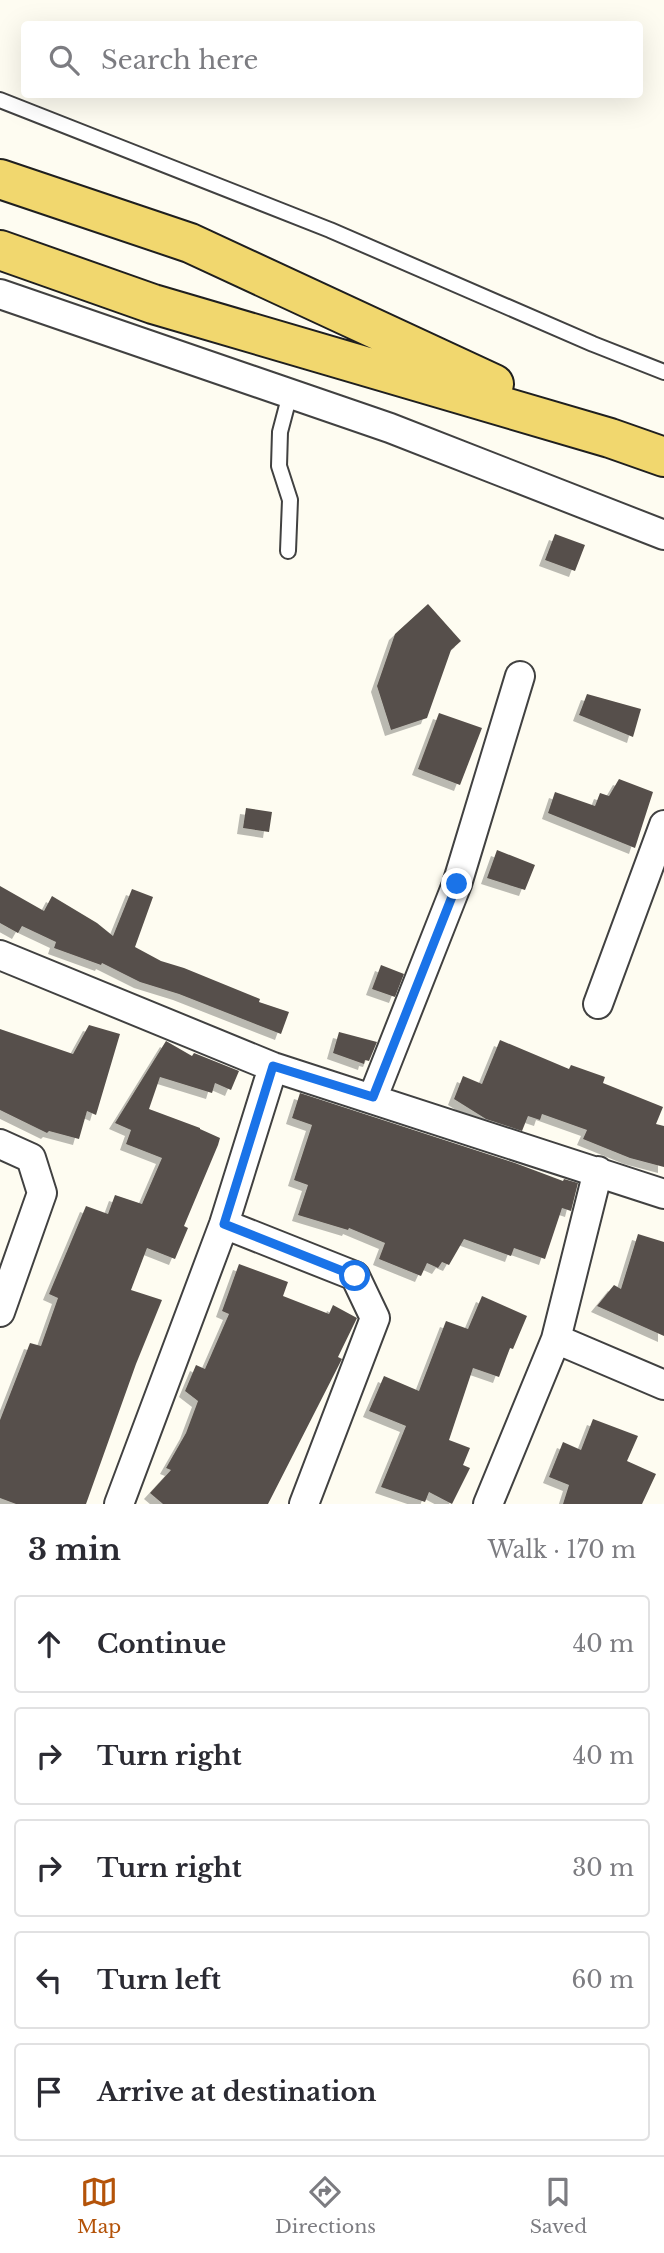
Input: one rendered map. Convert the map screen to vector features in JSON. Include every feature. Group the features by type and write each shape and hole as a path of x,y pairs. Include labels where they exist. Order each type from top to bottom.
{"main road":[{"path":"0,179 190,243 610,438"},
{"path":"0,250 153,304 610,438 664,457"}],"street":[{"path":"0,294 390,428 664,535"},
{"path":"373,1097 457,884 520,676"},
{"path":"598,1004 664,825"},
{"path":"0,955 273,1066 664,1194"},
{"path":"119,1504 224,1224 273,1066"},
{"path":"0,1144 30,1158 42,1193 0,1312"},
{"path":"488,1504 556,1339 598,1171"},
{"path":"224,1224 355,1276 375,1318 303,1504"},
{"path":"556,1339 664,1385"}],"lane":[{"path":"0,100 330,230 664,372"},
{"path":"288,551 290,500 279,466 280,432 290,394"}],"building":[{"path":"555,534 585,545 575,571 545,560"},
{"path":"428,604 461,641 451,650 427,718 391,730 377,686 395,634"},
{"path":"587,694 641,709 633,737 579,715"},
{"path":"439,713 482,728 460,785 418,769"},
{"path":"619,779 653,792 635,848 548,813 555,792 595,806 600,793 609,796"},
{"path":"246,808 272,812 269,832 243,828"},
{"path":"497,850 535,865 525,890 487,878"},
{"path":"0,886 44,911 52,896 113,936 132,889 153,897 135,947 161,961 289,1012 281,1034 179,994 140,982 102,963 101,965 54,948 56,942 22,926 18,933 0,923"},
{"path":"381,965 404,974 395,997 372,989"},
{"path":"89,1025 120,1034 96,1115 87,1111 79,1139 49,1131 47,1133 0,1110 0,1029 73,1054"},
{"path":"339,1032 377,1042 369,1061 365,1060 364,1064 333,1053"},
{"path":"500,1040 569,1069 571,1065 605,1077 603,1083 663,1107 656,1124 664,1126 664,1167 630,1158 583,1139 587,1130 542,1114 540,1120 528,1116 522,1131 486,1119 454,1099 463,1076 482,1084"},
{"path":"166,1041 192,1056 194,1053 239,1071 231,1090 215,1083 212,1093 160,1077 149,1109 220,1138 218,1145 184,1226 188,1228 175,1259 147,1248 131,1290 162,1300 86,1504 16,1504 0,1498 0,1420 30,1343 41,1346 58,1298 49,1294 86,1206 108,1214 115,1195 142,1204 162,1158 126,1144 131,1130 115,1123"},
{"path":"300,1093 563,1181 564,1179 578,1183 571,1211 562,1208 545,1259 514,1248 511,1256 464,1239 449,1265 442,1262 438,1268 427,1263 421,1276 379,1259 385,1243 349,1228 348,1230 298,1215 308,1185 294,1180 312,1125 292,1118"},
{"path":"638,1234 664,1242 664,1336 597,1306 614,1285 621,1289"},
{"path":"239,1264 288,1282 283,1296 329,1314 333,1305 357,1318 338,1357 342,1359 268,1504 163,1504 150,1493 171,1470 166,1468 186,1433 198,1401 185,1391 196,1365 205,1369 229,1314 222,1311"},
{"path":"482,1296 527,1316 513,1349 510,1348 499,1377 473,1368 449,1440 470,1448 463,1465 470,1468 452,1504 429,1492 425,1502 381,1487 406,1426 369,1411 384,1376 419,1391 446,1321 468,1329"},
{"path":"593,1419 638,1436 627,1461 656,1474 642,1504 563,1504 569,1485 549,1477 563,1442 581,1450"}],"route":[{"path":"355,1276 224,1224 273,1066 373,1097 457,884"}]}
